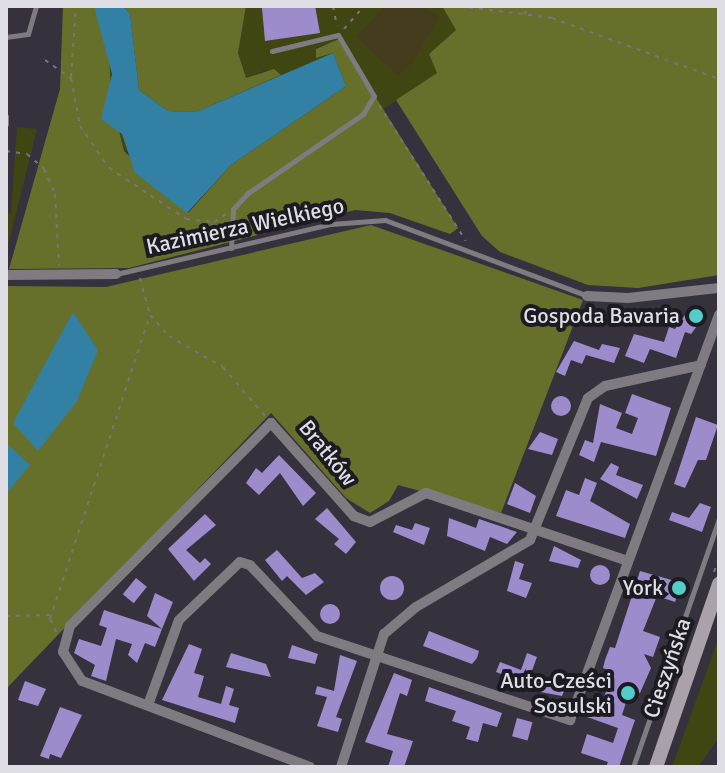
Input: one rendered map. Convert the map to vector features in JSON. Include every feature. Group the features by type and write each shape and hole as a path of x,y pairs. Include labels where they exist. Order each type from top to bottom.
{"main road":[{"name":"Cieszyńska","path":"656,767 719,584"}],"street":[{"name":"Kazimierza Wielkiego","path":"6,275 60,278 116,274"},
{"name":"Kazimierza Wielkiego","path":"587,296 628,298 719,288"},
{"path":"148,705 179,620 240,562 250,565 317,636 570,720 719,315"},
{"path":"341,767 384,634 416,607 511,556 539,527 588,398 605,386 701,365"},
{"name":"Bratków","path":"61,636 271,423 354,516 370,522 426,493 539,527 628,561"},
{"path":"61,636 73,674 310,767"}],"lane":[{"path":"6,37 28,34 36,6"},
{"path":"231,248 233,209 363,114 374,96 338,35 272,51"},
{"name":"Kazimierza Wielkiego","path":"116,274 331,224 385,220 587,296"},
{"path":"633,767 719,519"}],"path":[{"path":"76,6 71,78 80,126 109,168 186,219 214,222"},
{"path":"333,6 338,35"},
{"path":"338,35 364,6"},
{"path":"459,6 552,18 719,79"},
{"path":"522,16 531,6"},
{"path":"45,60 71,78"},
{"path":"374,96 473,253"},
{"path":"6,151 35,161 55,194 60,278"},
{"path":"196,256 214,222 233,209"},
{"path":"137,270 150,315 169,336 223,367 271,423"},
{"path":"61,636 51,615 150,315"},
{"path":"6,616 51,615"}],"green space":[{"path":"63,6 94,6 109,49 111,99 124,151 188,213 231,165 346,86 333,53 316,58 316,49 339,39 458,228 450,234 390,213 355,210 129,268 9,269 60,89"},
{"path":"94,6 123,6 215,104 280,75 266,70 246,79 238,53 246,6 442,6 456,30 429,54 437,73 382,110 339,40 316,48 317,58 333,53 346,86 231,165 124,151 101,119"},
{"path":"123,6 246,6 238,53 246,78 274,69 281,75 196,112 168,111 139,90 130,14"},
{"path":"442,6 719,6 719,275 638,288 588,285 500,252 482,236 396,100 437,73 429,54 456,30"},
{"path":"17,127 37,129 6,254 6,215 11,212"},
{"path":"371,225 583,300 501,513 398,485 389,501 370,513 346,498 271,413 6,689 6,286 106,287"},
{"path":"719,637 719,737 698,767 672,767"}],"sand":[{"path":"385,6 420,6 439,17 413,62 398,75 356,37"}],"water":[{"path":"94,6 123,6 130,14 139,90 168,111 196,112 333,53 346,86 231,165 187,213 135,173 122,134 101,119 112,74"},
{"path":"73,312 98,350 77,401 38,451 13,423"},
{"path":"6,443 30,465 6,494"}],"building":[{"path":"315,6 320,33 265,41 262,8"},
{"path":"690,308 703,318 691,334 685,332 676,358 650,349 644,363 625,356 634,334 664,342 669,327 675,329"},
{"path":"574,341 599,350 602,344 620,348 614,363 586,355 582,364 571,360 565,376 556,372"},
{"path":"632,394 671,408 656,456 601,442 594,462 579,455 585,440 593,443 600,404 622,413 616,428 632,434 638,418 625,413"},
{"path":"561,396 568,399 571,406 568,413 561,416 554,413 551,406 554,399"},
{"path":"696,417 718,425 706,460 698,460 685,488 674,484"},
{"path":"540,432 558,439 552,455 528,449"},
{"path":"279,455 316,493 303,506 280,473 259,495 246,483 256,468 262,473"},
{"path":"611,463 619,467 616,475 643,485 637,499 600,479"},
{"path":"585,478 597,483 590,501 630,524 625,538 556,516 566,490 579,495"},
{"path":"515,483 536,496 530,513 507,504"},
{"path":"700,503 711,507 702,532 669,520 672,512 689,518"},
{"path":"327,508 356,542 346,554 334,544 339,539 315,519"},
{"path":"205,514 216,525 186,550 200,563 205,558 211,564 194,581 168,549"},
{"path":"449,518 476,528 479,519 517,532 507,544 490,537 485,551 447,536"},
{"path":"415,523 430,528 424,545 393,532 396,525 412,530"},
{"path":"554,546 581,560 578,568 549,561"},
{"path":"277,550 302,578 315,573 324,582 306,595 287,576 282,581 265,560"},
{"path":"515,561 524,564 519,579 532,583 526,598 507,591"},
{"path":"600,565 607,568 610,575 607,582 600,585 593,582 590,575 593,568"},
{"path":"640,571 682,583 675,602 657,596 643,631 660,637 653,657 644,654 651,668 640,693 630,690 622,715 635,720 619,767 606,767 608,762 581,753 587,734 613,743 618,728 587,717 593,697 603,700 613,672 603,668 605,660 610,647 615,648"},
{"path":"392,576 403,583 404,588 397,599 392,600 381,593 380,588 387,577"},
{"path":"136,578 147,587 134,603 123,594"},
{"path":"155,593 173,602 162,629 147,616"},
{"path":"330,604 337,607 340,614 337,621 330,624 323,621 320,614 323,607"},
{"path":"104,610 162,629 155,647 145,643 137,663 128,655 132,644 116,639 106,681 91,676 95,665 74,653 79,639 101,646 107,628 99,625"},
{"path":"429,631 479,651 477,658 472,664 423,646"},
{"path":"189,644 202,649 194,673 204,676 198,697 221,704 226,686 234,689 229,705 239,708 235,723 162,700"},
{"path":"292,645 318,654 315,664 288,658"},
{"path":"231,653 266,664 271,677 226,667"},
{"path":"527,653 537,657 530,676 568,682 562,696 514,687 517,680 496,672 500,662 521,670"},
{"path":"340,655 357,661 336,717 342,719 338,732 317,726 327,697 315,694 317,686 334,691"},
{"path":"394,673 412,680 407,696 400,693 387,734 413,741 404,767 388,767 393,751 365,742"},
{"path":"25,681 46,689 38,706 18,700"},
{"path":"429,687 502,713 497,727 483,723 478,742 466,739 470,727 452,721 456,711 425,701"},
{"path":"60,707 82,715 61,758 50,754 49,759 40,756"},
{"path":"517,718 532,722 528,740 512,736"}],"place":[{"name":"Gospoda Bavaria","path":"696,316"},
{"name":"York","path":"679,588"},
{"name":"Auto-Cześci Sosulski","path":"628,693"}]}
